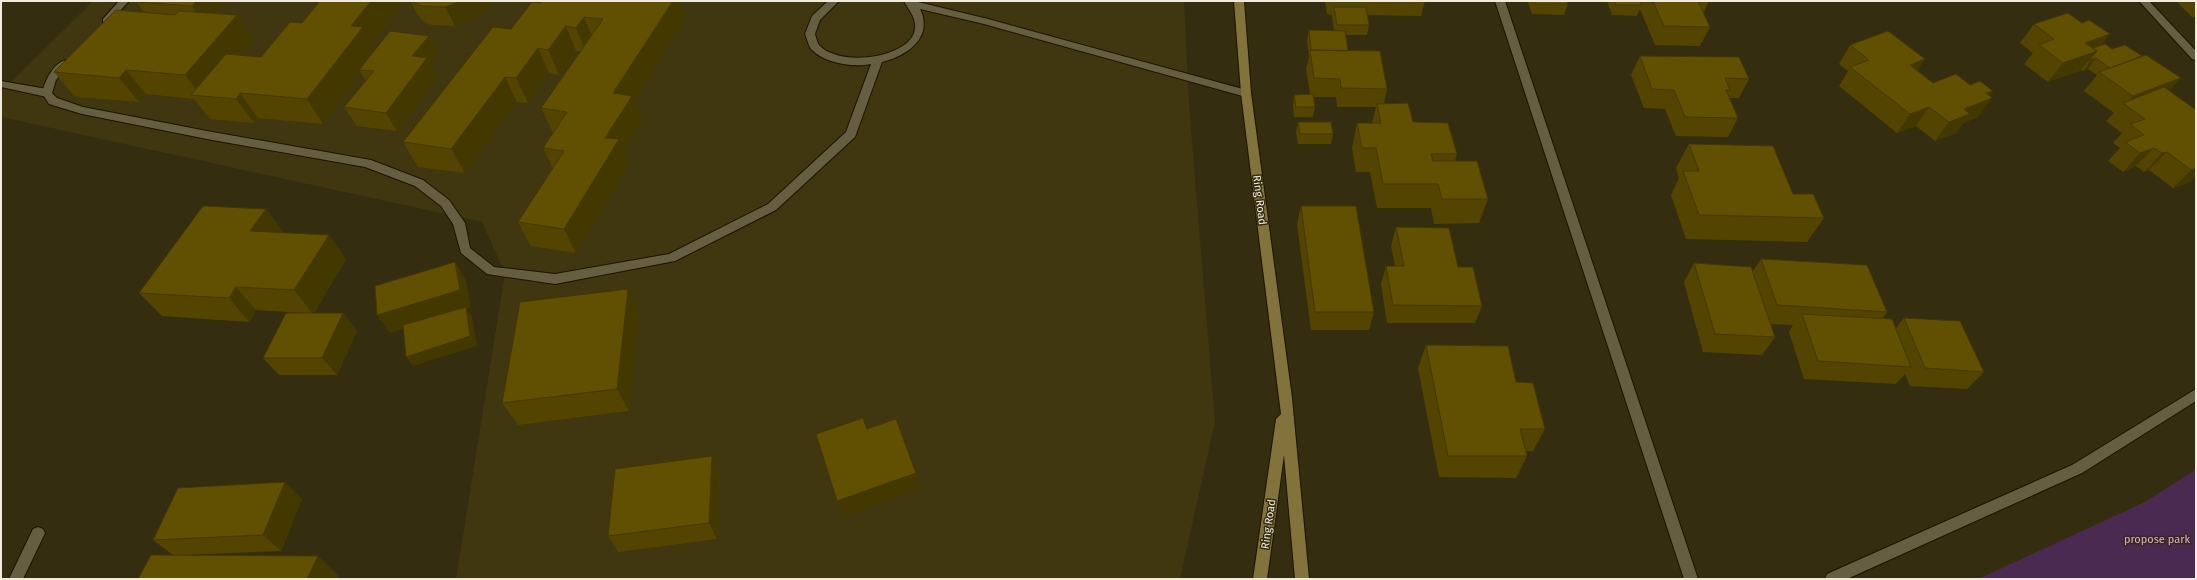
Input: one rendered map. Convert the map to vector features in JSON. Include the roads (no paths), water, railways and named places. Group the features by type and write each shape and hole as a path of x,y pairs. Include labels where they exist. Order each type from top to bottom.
{"main road":[{"name":"Ring Road","path":"1239,1 1246,93 1286,398 1302,579"},
{"name":"Ring Road","path":"1260,579 1286,398"}],"street":[{"path":"97,30 124,1"},
{"path":"834,1 820,11 811,24 810,38 819,51 834,60 855,63 877,62 898,54 913,43 920,29 919,15 909,2"},
{"path":"1500,1 1691,579"},
{"path":"2144,1 2196,57"},
{"path":"909,2 985,21 1246,93"},
{"path":"47,93 51,79 71,57"},
{"path":"1,84 47,93 53,101 82,110 207,135 367,163 419,183 445,203 459,223 465,250 491,271 555,279 671,258 772,207 851,134 877,62"},
{"path":"1832,579 2077,469 2196,394"},
{"path":"16,579 38,533"}],"park label":[{"name":"propose park","path":"2157,539"}]}
